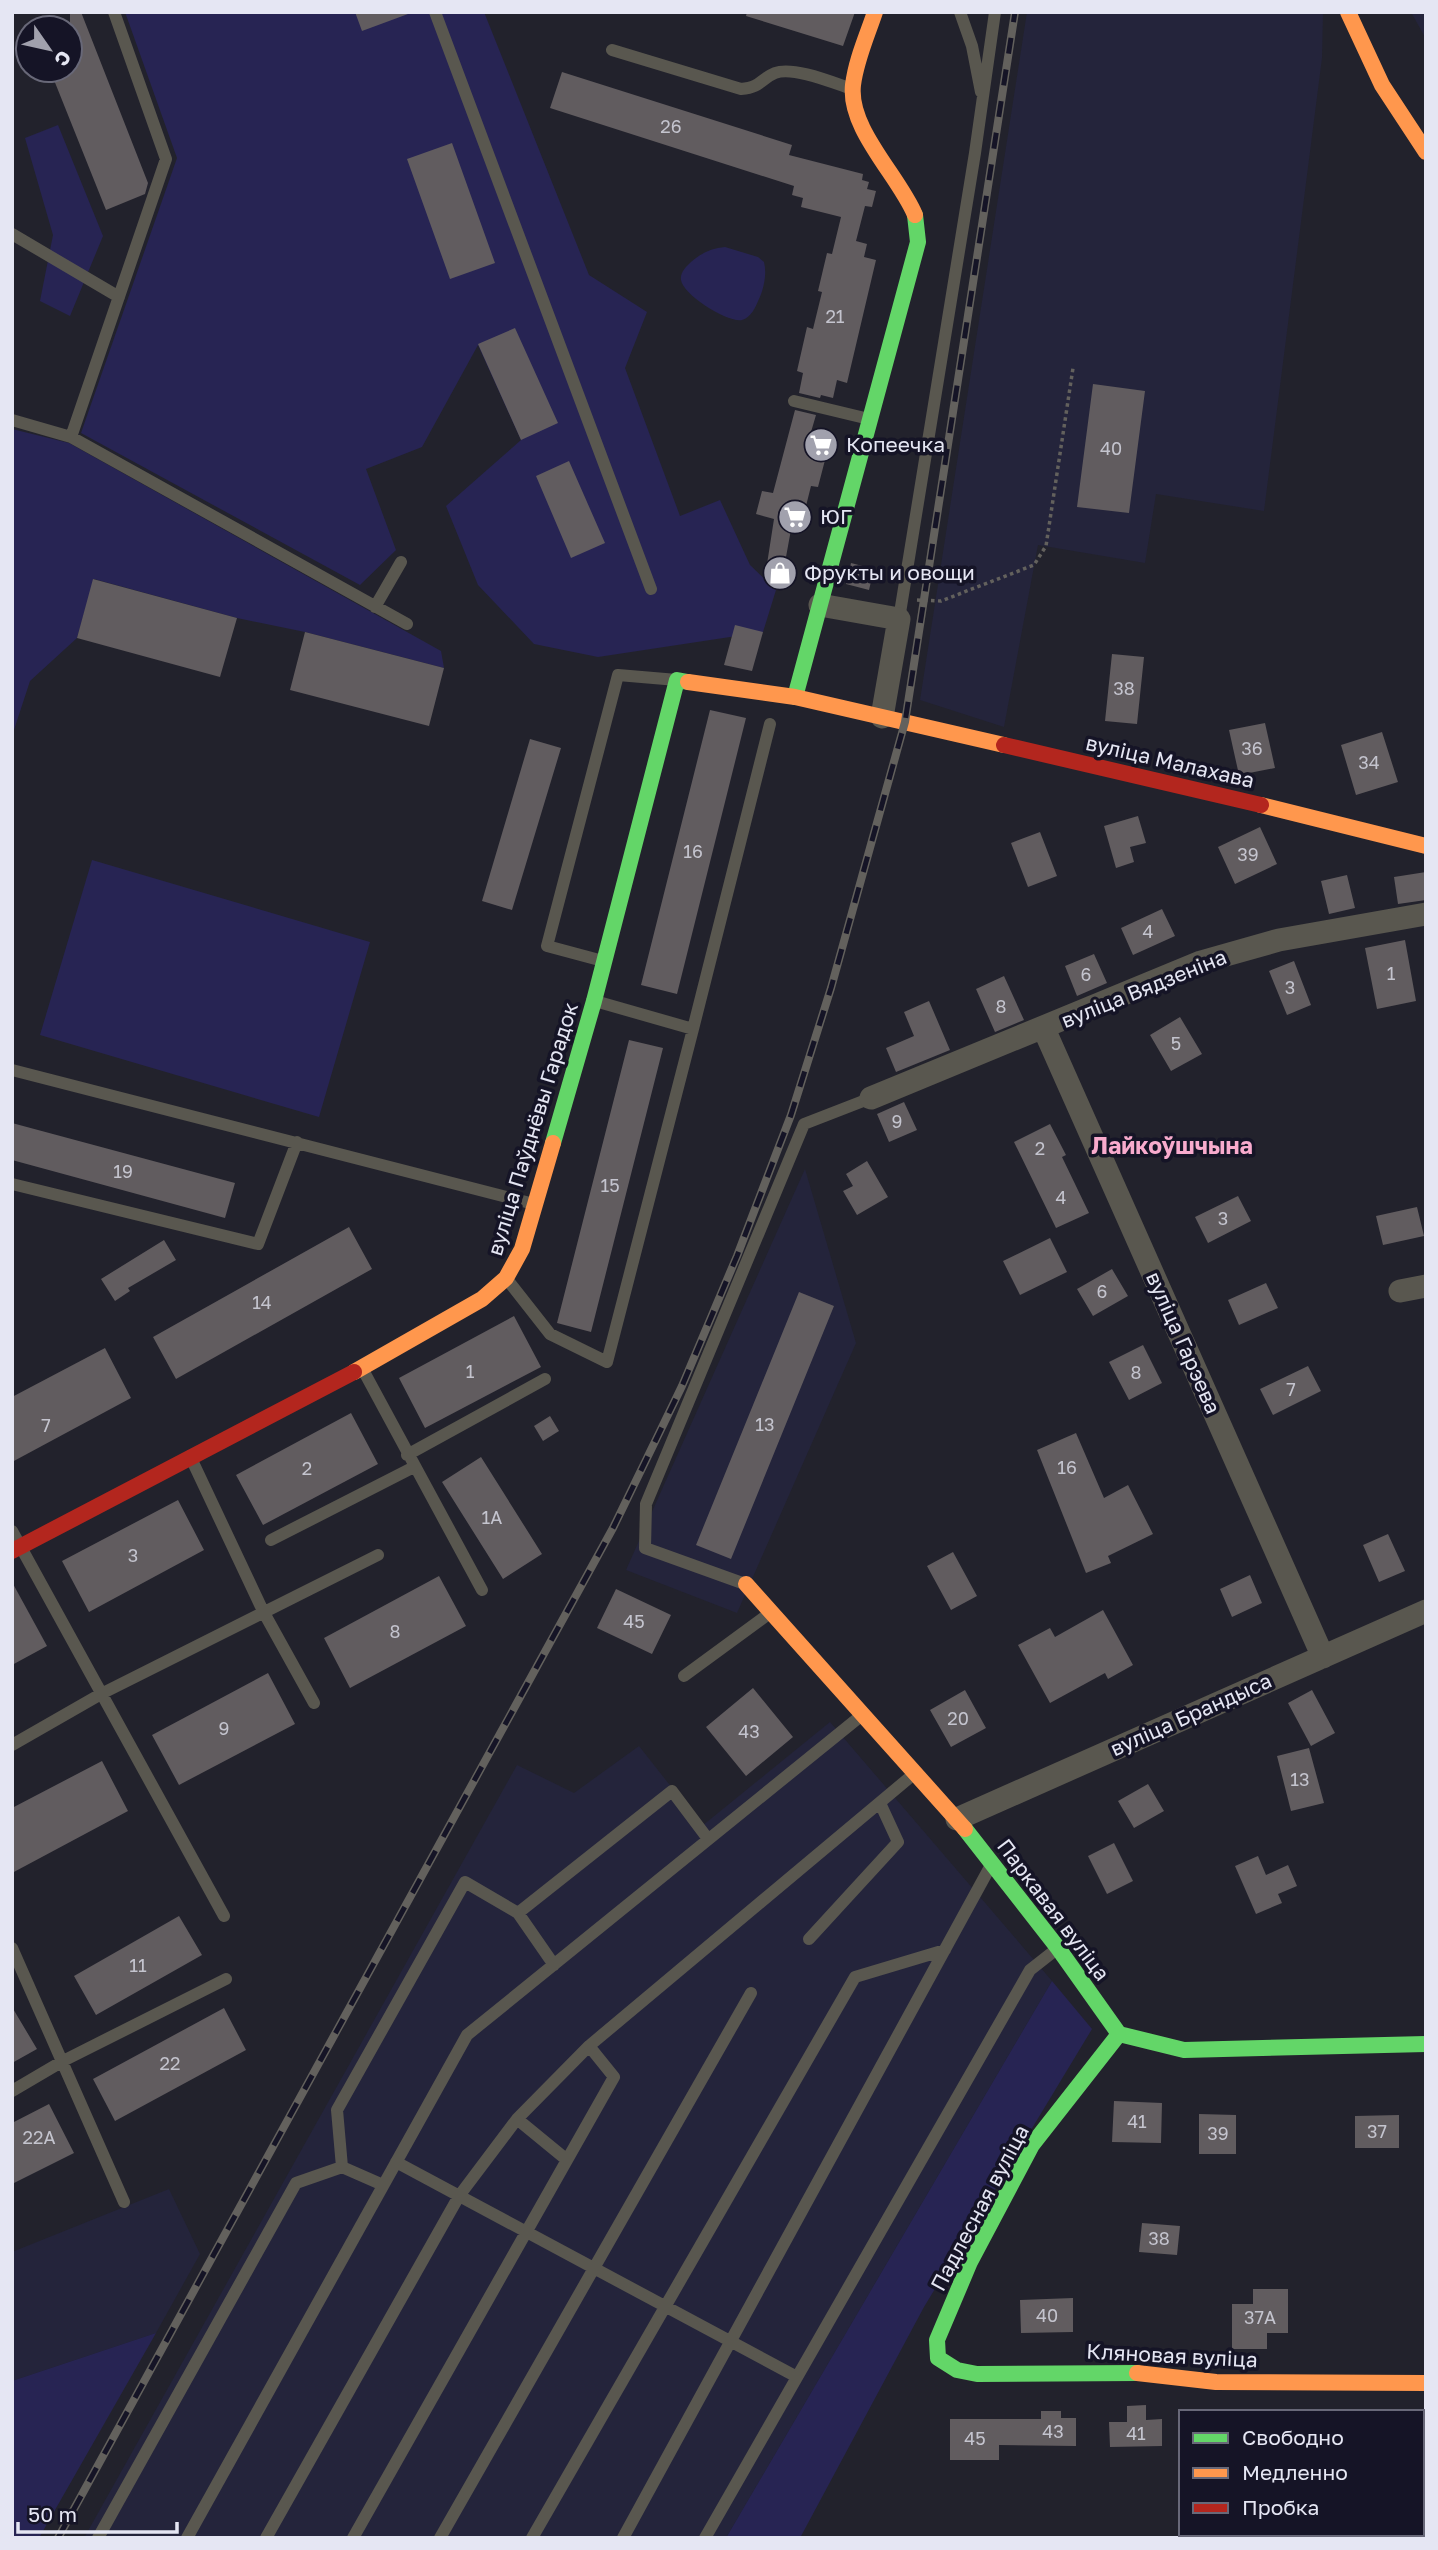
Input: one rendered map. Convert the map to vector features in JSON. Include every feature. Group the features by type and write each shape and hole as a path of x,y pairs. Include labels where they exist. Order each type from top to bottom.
{"street":[{"path":"794,697 918,242 916,216 911,204 867,133 852,89 875,12"},
{"path":"1348,12 1357,36 1391,102 1426,152"},
{"path":"677,680 794,697 882,717 901,609 820,605"},
{"name":"вуліца Паўднёвы Гарадок","path":"17,1549 362,1368 482,1300 506,1278 522,1249 594,1001 677,680"},
{"name":"вуліца Малахава","path":"882,717 1426,846"},
{"name":"вуліца Вядзеніна","path":"871,1098 1044,1029 1201,962 1279,940 1426,914"},
{"name":"вуліца Гарэева","path":"1044,1029 1323,1657"},
{"path":"1400,1291 1426,1286"},
{"name":"Паркавая вуліца","path":"746,1584 957,1819 1058,1948 1119,2034"},
{"name":"вуліца Брандыса","path":"957,1819 1426,1611"},
{"path":"1119,2034 1184,2050 1426,2044"},
{"name":"Падлесная вуліца","path":"937,2340 970,2262 1032,2145 1119,2034"},
{"name":"Кляновая вуліца","path":"937,2340 938,2358 957,2370 977,2374 1144,2372 1216,2382 1426,2383"}],"lane":[{"path":"71,437 166,159 114,12"},
{"path":"435,12 651,589"},
{"path":"960,12 972,46 983,102"},
{"path":"901,609 983,102 995,12"},
{"path":"612,50 741,89 761,84 779,71 790,71 852,89"},
{"path":"12,234 119,297"},
{"path":"794,401 870,419"},
{"path":"12,420 71,437 407,624"},
{"path":"375,607 401,562"},
{"path":"603,961 547,946 618,675 677,680"},
{"path":"506,1278 550,1334 607,1362 770,724"},
{"path":"594,1001 694,1029"},
{"path":"12,1070 534,1204"},
{"path":"746,1584 645,1548 646,1504 804,1124 871,1098"},
{"path":"12,1184 258,1244 297,1142"},
{"path":"362,1368 482,1590"},
{"path":"407,1455 544,1379"},
{"path":"190,1456 263,1611 314,1703"},
{"path":"271,1540 414,1467"},
{"path":"12,1531 17,1549 224,1916"},
{"path":"12,1745 101,1694 378,1555"},
{"path":"684,1676 771,1612"},
{"path":"187,2538 467,2035 863,1714"},
{"path":"267,2538 459,2196 517,2119 589,2046 915,1773"},
{"path":"518,1913 672,1791 708,1839"},
{"path":"809,1939 898,1842 880,1803"},
{"path":"622,2538 992,1864"},
{"path":"342,2167 338,2110 465,1882 518,1913 554,1965"},
{"path":"12,1948 124,2202"},
{"path":"705,2538 1030,1970 1058,1948"},
{"path":"532,2538 855,1977 945,1950"},
{"path":"12,2091 64,2061 226,1979"},
{"path":"440,2538 751,1993"},
{"path":"353,2538 614,2077 589,2046"},
{"path":"517,2119 567,2160"},
{"path":"396,2162 797,2377"},
{"path":"98,2538 296,2183 342,2167 383,2185"}],"path":[{"path":"901,609 940,601 1034,565 1041,556 1046,546 1073,368"}],"shaded area":[{"path":"125,12 484,12 589,275 647,312 625,368 680,516 720,500 750,565 776,590 763,632 598,657 534,644 478,585 446,506 521,440 478,345 422,447 366,469 396,550 360,585 81,433 177,158"},
{"path":"1027,12 1323,12 1322,58 1264,511 1156,494 1145,563 1038,545 1004,727 920,700"},
{"path":"1411,12 1426,12 1426,39"},
{"path":"58,125 103,236 70,316 40,301 53,235 25,138"},
{"path":"725,247 758,257 764,262 765,276 761,295 753,311 742,320 735,320 707,307 689,293 681,280 684,270 695,259 711,250"},
{"path":"12,429 69,443 441,651 444,668 305,632 237,618 94,579 77,638 30,681 12,736"},
{"path":"92,860 370,942 319,1117 40,1035"},
{"path":"805,1169 856,1343 737,1613 626,1570"},
{"path":"830,1722 1052,1981 726,2538 84,2538 517,1765 574,1793 639,1746 702,1826"},
{"path":"1052,1981 1092,2029 924,2307 800,2538 726,2538"},
{"path":"169,2189 200,2254 156,2333 12,2381 12,2252"},
{"path":"156,2333 39,2538 12,2538 12,2381"}],"building":[{"path":"355,12 407,12 408,14 362,31"},
{"path":"747,12 855,12 843,46 746,16"},
{"path":"84,20 148,183 145,194 106,210 56,84 84,84"},
{"path":"562,72 792,145 789,155 863,174 862,180 869,182 867,189 876,191 872,207 865,206 856,241 867,244 864,257 876,260 847,383 837,380 833,398 799,393 803,373 797,371 807,327 813,329 822,292 818,291 827,253 832,254 841,217 801,207 803,198 792,195 794,186 550,108"},
{"path":"452,143 495,263 450,279 407,159"},
{"path":"515,328 558,423 521,440 478,344"},
{"path":"1093,384 1145,391 1129,513 1077,507"},
{"path":"795,410 816,415 811,432 831,437 818,487 811,486 801,526 792,524 782,579 765,577 774,519 756,514 762,491 773,493"},
{"path":"569,461 605,543 571,558 536,476"},
{"path":"851,563 874,569 869,590 846,584"},
{"path":"93,579 237,618 220,677 77,638"},
{"path":"735,625 763,632 752,671 724,665"},
{"path":"305,632 444,668 429,726 290,690"},
{"path":"1112,654 1144,657 1137,724 1105,721"},
{"path":"710,710 746,718 677,994 641,985"},
{"path":"1265,723 1275,768 1239,775 1229,730"},
{"path":"1382,732 1398,782 1356,795 1341,745"},
{"path":"530,739 561,748 512,910 482,901"},
{"path":"1138,816 1146,843 1130,847 1134,862 1116,868 1104,826"},
{"path":"1260,827 1277,864 1235,884 1218,847"},
{"path":"1040,832 1057,876 1028,887 1011,843"},
{"path":"1426,872 1426,900 1398,904 1394,877"},
{"path":"1347,875 1355,908 1329,914 1321,881"},
{"path":"1162,909 1175,936 1133,955 1121,928"},
{"path":"1405,940 1416,1001 1377,1009 1365,948"},
{"path":"1094,954 1107,983 1077,996 1065,966"},
{"path":"1294,961 1311,1005 1287,1015 1269,971"},
{"path":"1004,976 1024,1020 995,1032 976,989"},
{"path":"929,1001 950,1050 896,1072 886,1048 914,1036 904,1012"},
{"path":"1180,1017 1202,1054 1171,1071 1150,1035"},
{"path":"629,1040 663,1048 591,1332 557,1323"},
{"path":"904,1102 917,1130 889,1142 877,1114"},
{"path":"12,1123 235,1183 225,1218 12,1160"},
{"path":"1050,1124 1066,1155 1062,1157 1089,1213 1056,1228 1014,1142"},
{"path":"867,1161 888,1197 857,1215 843,1191 853,1186 846,1174"},
{"path":"1238,1196 1251,1221 1208,1243 1195,1217"},
{"path":"1417,1207 1424,1236 1383,1245 1376,1216"},
{"path":"349,1227 372,1269 176,1379 153,1337"},
{"path":"1050,1238 1067,1272 1020,1295 1003,1261"},
{"path":"164,1240 176,1260 128,1288 130,1291 115,1301 101,1279"},
{"path":"1112,1269 1128,1296 1093,1316 1077,1289"},
{"path":"1266,1283 1278,1308 1239,1325 1228,1300"},
{"path":"799,1292 834,1306 731,1559 696,1545"},
{"path":"514,1316 541,1367 425,1428 399,1378"},
{"path":"1143,1345 1162,1383 1129,1400 1109,1362"},
{"path":"105,1348 131,1398 12,1462 12,1397"},
{"path":"1308,1366 1321,1391 1273,1415 1260,1389"},
{"path":"351,1413 378,1464 263,1525 236,1475"},
{"path":"550,1416 559,1431 543,1441 534,1426"},
{"path":"1076,1433 1104,1498 1128,1485 1153,1534 1108,1556 1111,1563 1086,1573 1037,1450"},
{"path":"481,1457 542,1554 503,1579 442,1482"},
{"path":"178,1500 204,1550 89,1612 62,1561"},
{"path":"1388,1534 1405,1571 1379,1582 1363,1545"},
{"path":"953,1552 977,1596 951,1610 927,1566"},
{"path":"1250,1575 1262,1603 1232,1617 1220,1589"},
{"path":"439,1576 466,1626 350,1688 324,1638"},
{"path":"12,1582 47,1646 12,1665"},
{"path":"616,1589 671,1615 652,1654 597,1628"},
{"path":"1103,1610 1133,1665 1108,1679 1105,1673 1050,1703 1018,1645 1050,1628 1055,1637"},
{"path":"268,1673 295,1724 179,1785 152,1735"},
{"path":"753,1688 793,1737 746,1776 706,1727"},
{"path":"965,1690 986,1728 951,1747 930,1710"},
{"path":"1312,1690 1335,1733 1311,1746 1288,1703"},
{"path":"1309,1748 1324,1803 1291,1811 1277,1756"},
{"path":"102,1761 128,1811 12,1873 12,1808"},
{"path":"1148,1784 1164,1811 1134,1828 1118,1801"},
{"path":"1114,1843 1133,1881 1107,1894 1088,1856"},
{"path":"1258,1856 1266,1875 1288,1865 1297,1886 1278,1894 1282,1903 1256,1914 1235,1866"},
{"path":"179,1916 202,1955 96,2015 74,1976"},
{"path":"12,2007 37,2049 12,2063"},
{"path":"224,2008 246,2050 115,2121 93,2079"},
{"path":"1114,2101 1162,2103 1161,2143 1112,2142"},
{"path":"49,2104 74,2153 12,2184 12,2123"},
{"path":"1199,2114 1236,2115 1236,2154 1199,2154"},
{"path":"1399,2115 1399,2148 1355,2148 1355,2116"},
{"path":"1142,2223 1180,2226 1177,2255 1139,2252"},
{"path":"1253,2289 1288,2289 1288,2333 1267,2333 1267,2349 1232,2349 1232,2304 1253,2304"},
{"path":"1073,2298 1073,2332 1021,2333 1020,2300"},
{"path":"1146,2405 1146,2420 1162,2419 1162,2446 1110,2447 1109,2422 1127,2422 1127,2406"},
{"path":"1041,2411 1061,2411 1061,2418 1076,2418 1076,2446 999,2445 999,2460 950,2460 950,2419 1041,2419"}],"railway":[{"path":"58,2538 613,1528 682,1386 737,1256 791,1115 831,988 905,722 1015,12"}],"traffic: fast":[{"path":"795,697 918,242 915,215"},
{"path":"553,1143 594,1001 677,680 688,682"},
{"path":"965,1829 1058,1948 1119,2034 1184,2050 1426,2044"},
{"path":"1119,2034 1032,2145 970,2262 937,2340 938,2358 957,2370 977,2374 1137,2373"}],"traffic: slow":[{"path":"875,12 857,66 853,85 854,102 866,135 915,215"},
{"path":"1348,12 1382,85 1426,152"},
{"path":"688,682 795,697 1004,745"},
{"path":"1261,805 1426,846"},
{"path":"354,1372 482,1299 506,1278 522,1249 553,1143"},
{"path":"746,1584 965,1829"},
{"path":"1137,2373 1216,2382 1426,2383"}],"traffic: jam":[{"path":"1004,745 1261,805"},
{"path":"12,1551 354,1372"}],"place":[{"name":"Копеечка","path":"821,445"},
{"name":"ЮГ","path":"795,517"},
{"name":"Фрукты и овощи","path":"780,573"}],"district":[{"name":"Лайкоўшчына","path":"1172,1146"}]}
